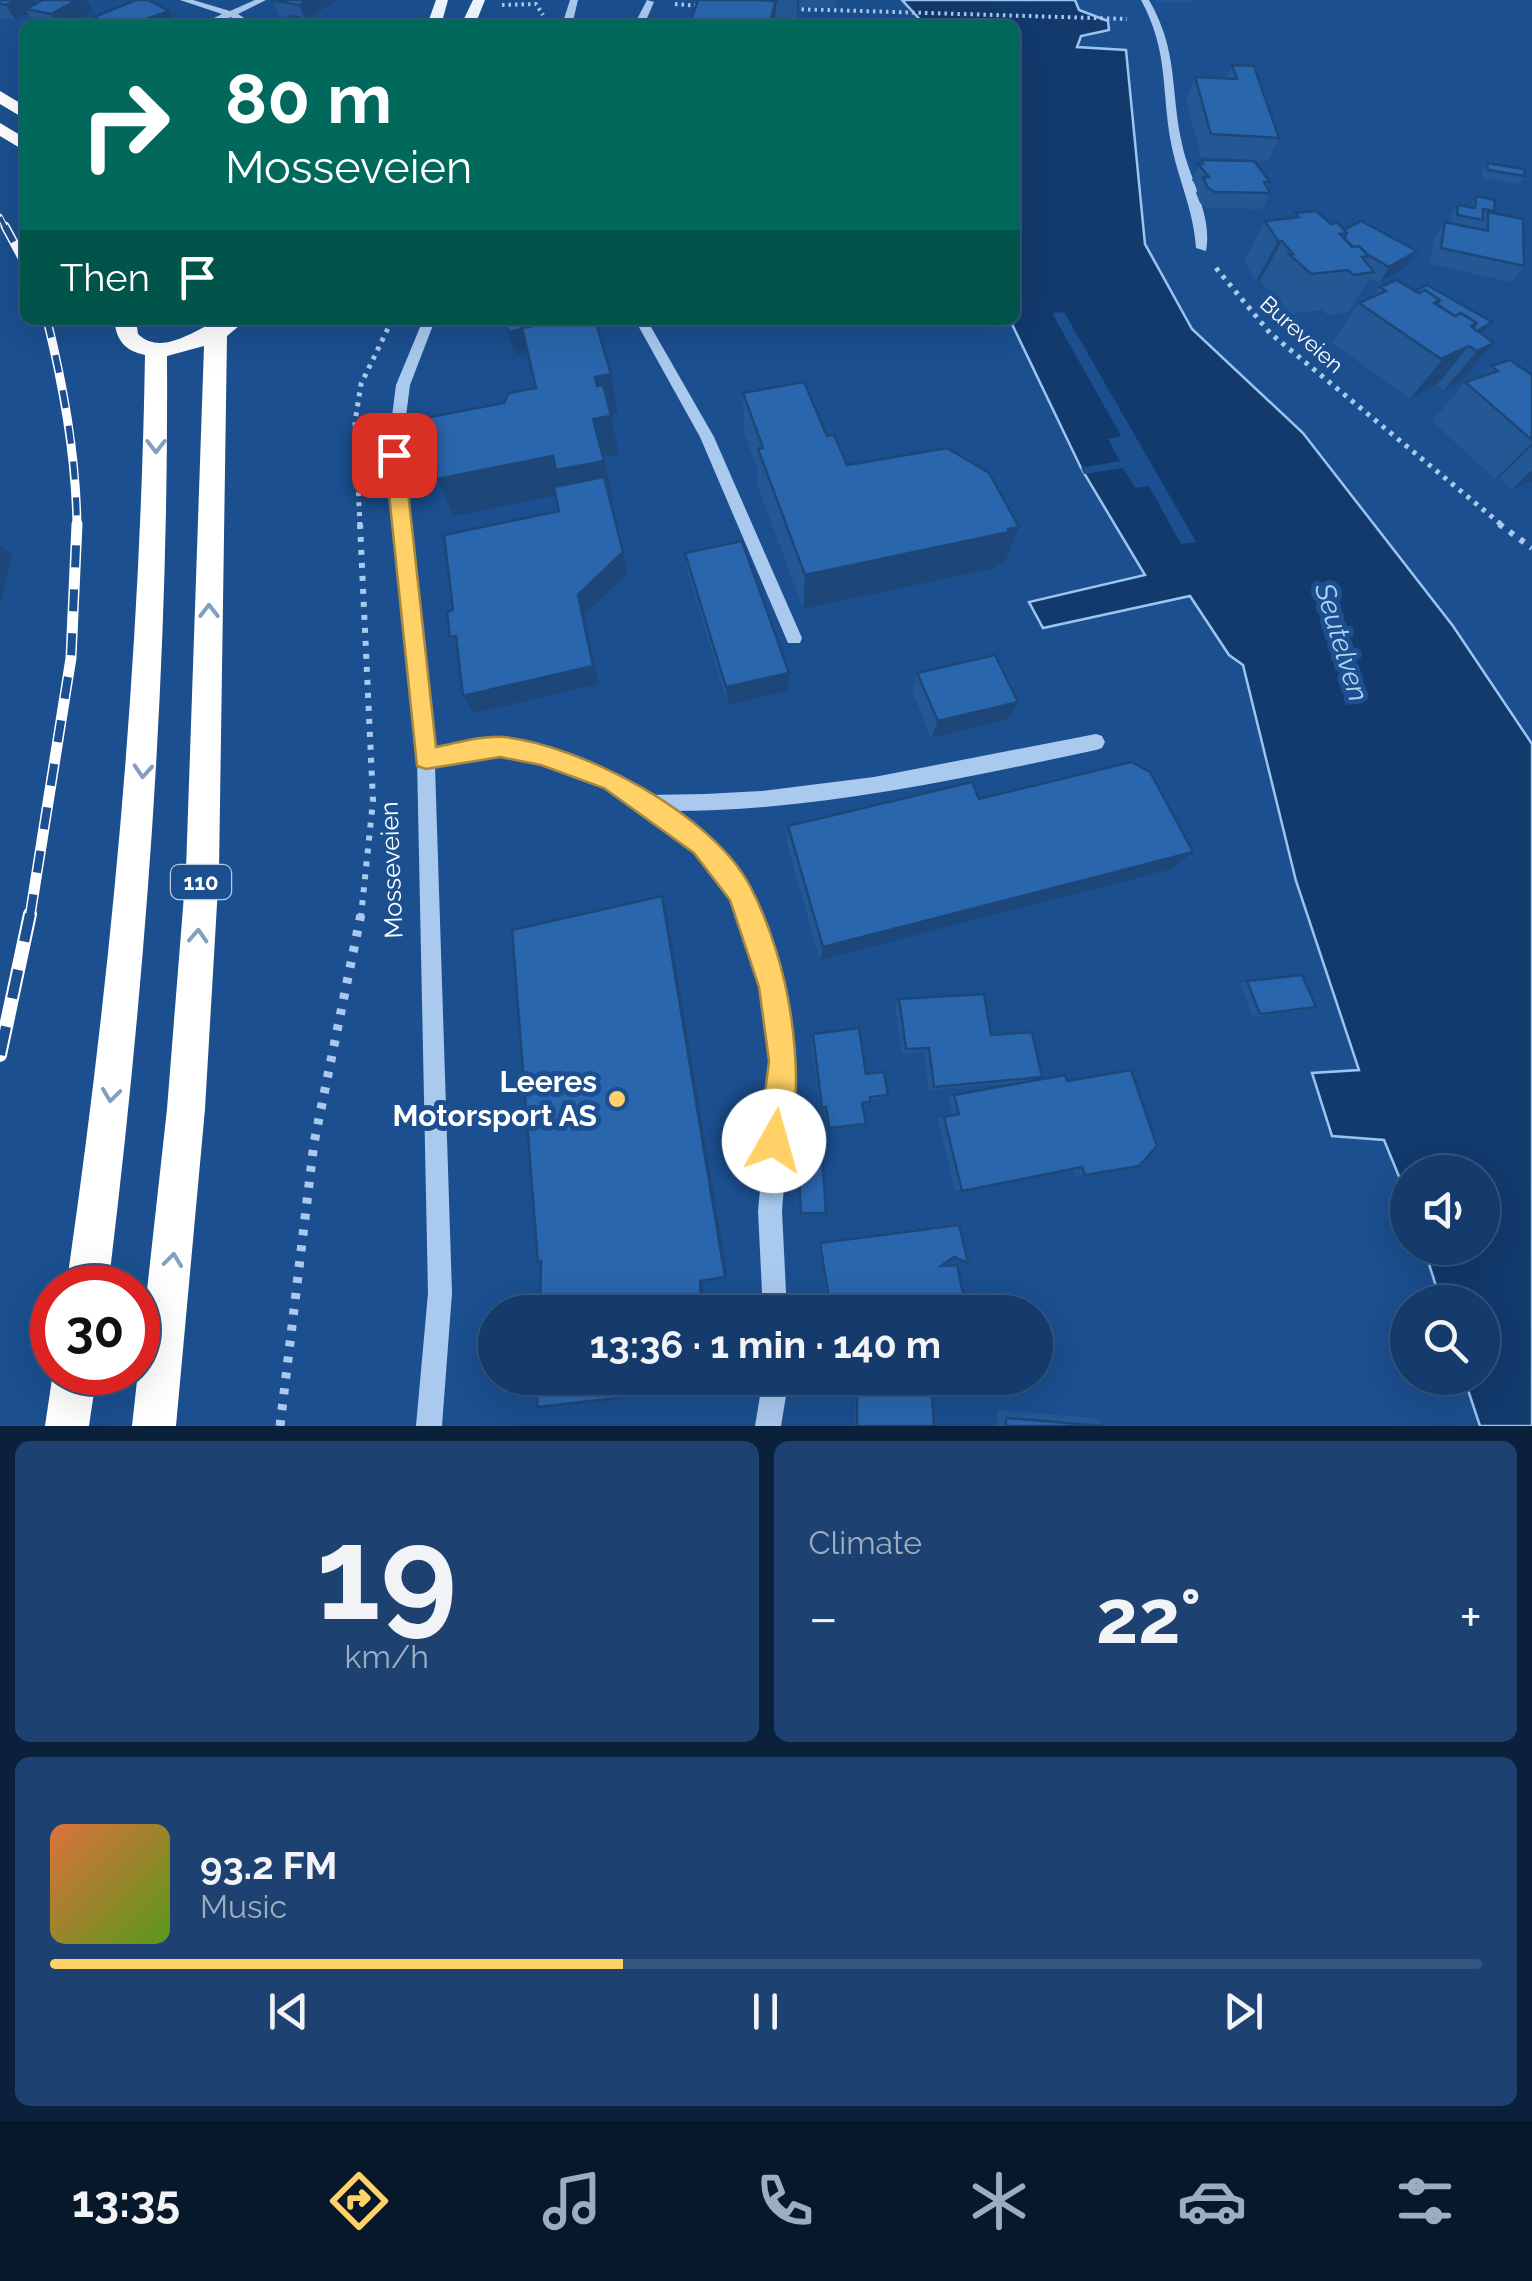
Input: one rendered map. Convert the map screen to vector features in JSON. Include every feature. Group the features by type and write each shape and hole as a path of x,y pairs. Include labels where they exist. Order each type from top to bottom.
{"highway":[{"path":"125,325 126,334 133,341 156,349"},
{"name":"110","path":"90,1265 137,851 155,539 156,349 186,347 226,328"},
{"name":"110","path":"154,1426 175,1239 197,959 208,674 208,449 226,328"},
{"path":"67,1426 72,1395"}],"street":[{"path":"184,0 241,20"},
{"path":"216,20 262,0"},
{"path":"560,0 573,4"},
{"path":"1145,0 1161,25 1168,48 1176,141 1202,230 1202,248"},
{"name":"Mosseveien","path":"426,325 413,352 396,406 394,455 426,759 440,1293 429,1426"},
{"path":"644,325 708,437 794,638"},
{"path":"648,803 703,804 776,798 1096,742"},
{"path":"426,759 500,747 542,754 612,781 703,845 734,883 759,937 773,987 784,1061 770,1211 774,1295"},
{"path":"768,1426 773,1395"}],"path":[{"path":"650,2 706,6"},
{"path":"778,9 1133,19"},
{"name":"Bureveien","path":"1202,248 1239,301 1270,334 1479,509 1532,548"},
{"path":"280,1426 314,1143 371,854 355,422 360,384 390,325"}],"water":[{"name":"Seutelven","path":"902,0 1075,0 1079,10 1108,21 1109,30 1081,36 1077,47 1126,50 1145,244 1192,329 1303,433 1453,626 1532,744 1532,1426 1480,1426 1470,1395 1500,1395 1500,1285 1436,1285 1429,1265 1500,1265 1500,1155 1390,1155 1384,1140 1332,1136 1312,1073 1359,1070 1296,881 1243,665 1229,655 1190,596 1043,628 1029,602 1145,575 1081,468 1012,325 1020,325 1020,20 920,20"}],"pier":[{"path":"1064,312 1196,542 1181,544 1149,486 1135,488 1123,468 1084,474 1081,468 1120,461 1108,439 1121,436 1052,313"}],"building":[{"path":"43,0 77,0 51,14 26,9"},
{"path":"136,0 148,0 169,11 144,20 94,17"},
{"path":"273,0 308,0 299,5"},
{"path":"698,0 776,1 770,20 691,20"},
{"path":"1232,65 1254,66 1279,138 1211,134 1195,77 1237,79"},
{"path":"1201,160 1254,161 1270,182 1264,182 1270,193 1215,192 1207,187 1203,177 1209,177 1198,164 1203,164"},
{"path":"1487,163 1524,169 1525,176 1488,170"},
{"path":"1476,196 1495,200 1494,211 1483,209 1483,220 1457,215 1458,205 1475,208"},
{"path":"1316,211 1331,224 1338,223 1347,233 1340,234 1352,247 1359,246 1369,256 1362,257 1374,272 1311,274 1289,254 1293,254 1278,241 1265,221"},
{"path":"1488,212 1523,219 1524,266 1441,248 1445,222 1488,231"},
{"path":"1361,221 1417,251 1389,267 1344,238 1344,230"},
{"path":"1396,280 1419,293 1425,290 1440,300 1434,303 1477,323 1471,326 1494,343 1477,351 1469,346 1441,359 1359,303 1386,291 1380,287"},
{"path":"1427,285 1492,322 1477,331 1473,328 1477,323 1461,313 1455,316 1425,290 1415,291"},
{"path":"507,325 542,325 508,332"},
{"path":"596,325 611,374 595,377 597,386 603,385 611,416 593,419 604,461 556,470 553,456 437,479 430,417 504,403 509,393 536,388 522,328"},
{"path":"1510,360 1532,375 1532,440 1465,382 1498,371 1491,366"},
{"path":"804,382 827,436 834,435 847,465 947,448 989,473 1019,527 805,575 758,449 763,448 743,393"},
{"path":"604,477 623,552 578,595 593,666 463,696 456,636 450,637 447,612 453,610 444,535 559,511 554,487"},
{"path":"742,541 789,673 726,687 685,553"},
{"path":"995,655 1018,702 938,721 917,673"},
{"path":"1131,762 1150,772 1193,852 823,947 788,826 972,782 979,799"},
{"name":"Leeres Motorsport AS","path":"662,896 725,1277 700,1281 700,1295 540,1295 541,1261 538,1263 512,930"},
{"path":"1302,975 1316,1007 1260,1014 1247,981"},
{"path":"984,994 991,1035 1032,1032 1042,1077 934,1087 929,1048 906,1049 899,999"},
{"path":"859,1028 866,1074 884,1072 888,1095 870,1097 870,1102 862,1103 866,1124 829,1128 826,1107 822,1108 813,1034"},
{"path":"1131,1070 1157,1146 1139,1166 1085,1175 1082,1167 962,1191 944,1117 959,1114 954,1095 1065,1075 1067,1081"},
{"path":"822,1153 826,1213 801,1213 798,1154"},
{"path":"959,1225 968,1263 954,1257 941,1266 957,1265 963,1295 828,1295 820,1243"},
{"path":"537,1395 617,1395 617,1398 537,1407"},
{"path":"857,1395 932,1395 934,1426 857,1426"},
{"path":"1006,1418 1103,1426 1006,1426"}],"railway":[{"path":"0,217 6,229"},
{"path":"5,226 20,254"},
{"path":"48,325 68,422 77,525"},
{"path":"30,916 71,658 77,525"},
{"path":"0,1055 30,914"}],"place":[{"name":"Leeres Motorsport AS","path":"617,1099"}],"route":[{"path":"394,455 426,759 500,747 542,754 612,781 703,845 740,892 759,937 773,987 784,1061 774,1141"}]}
